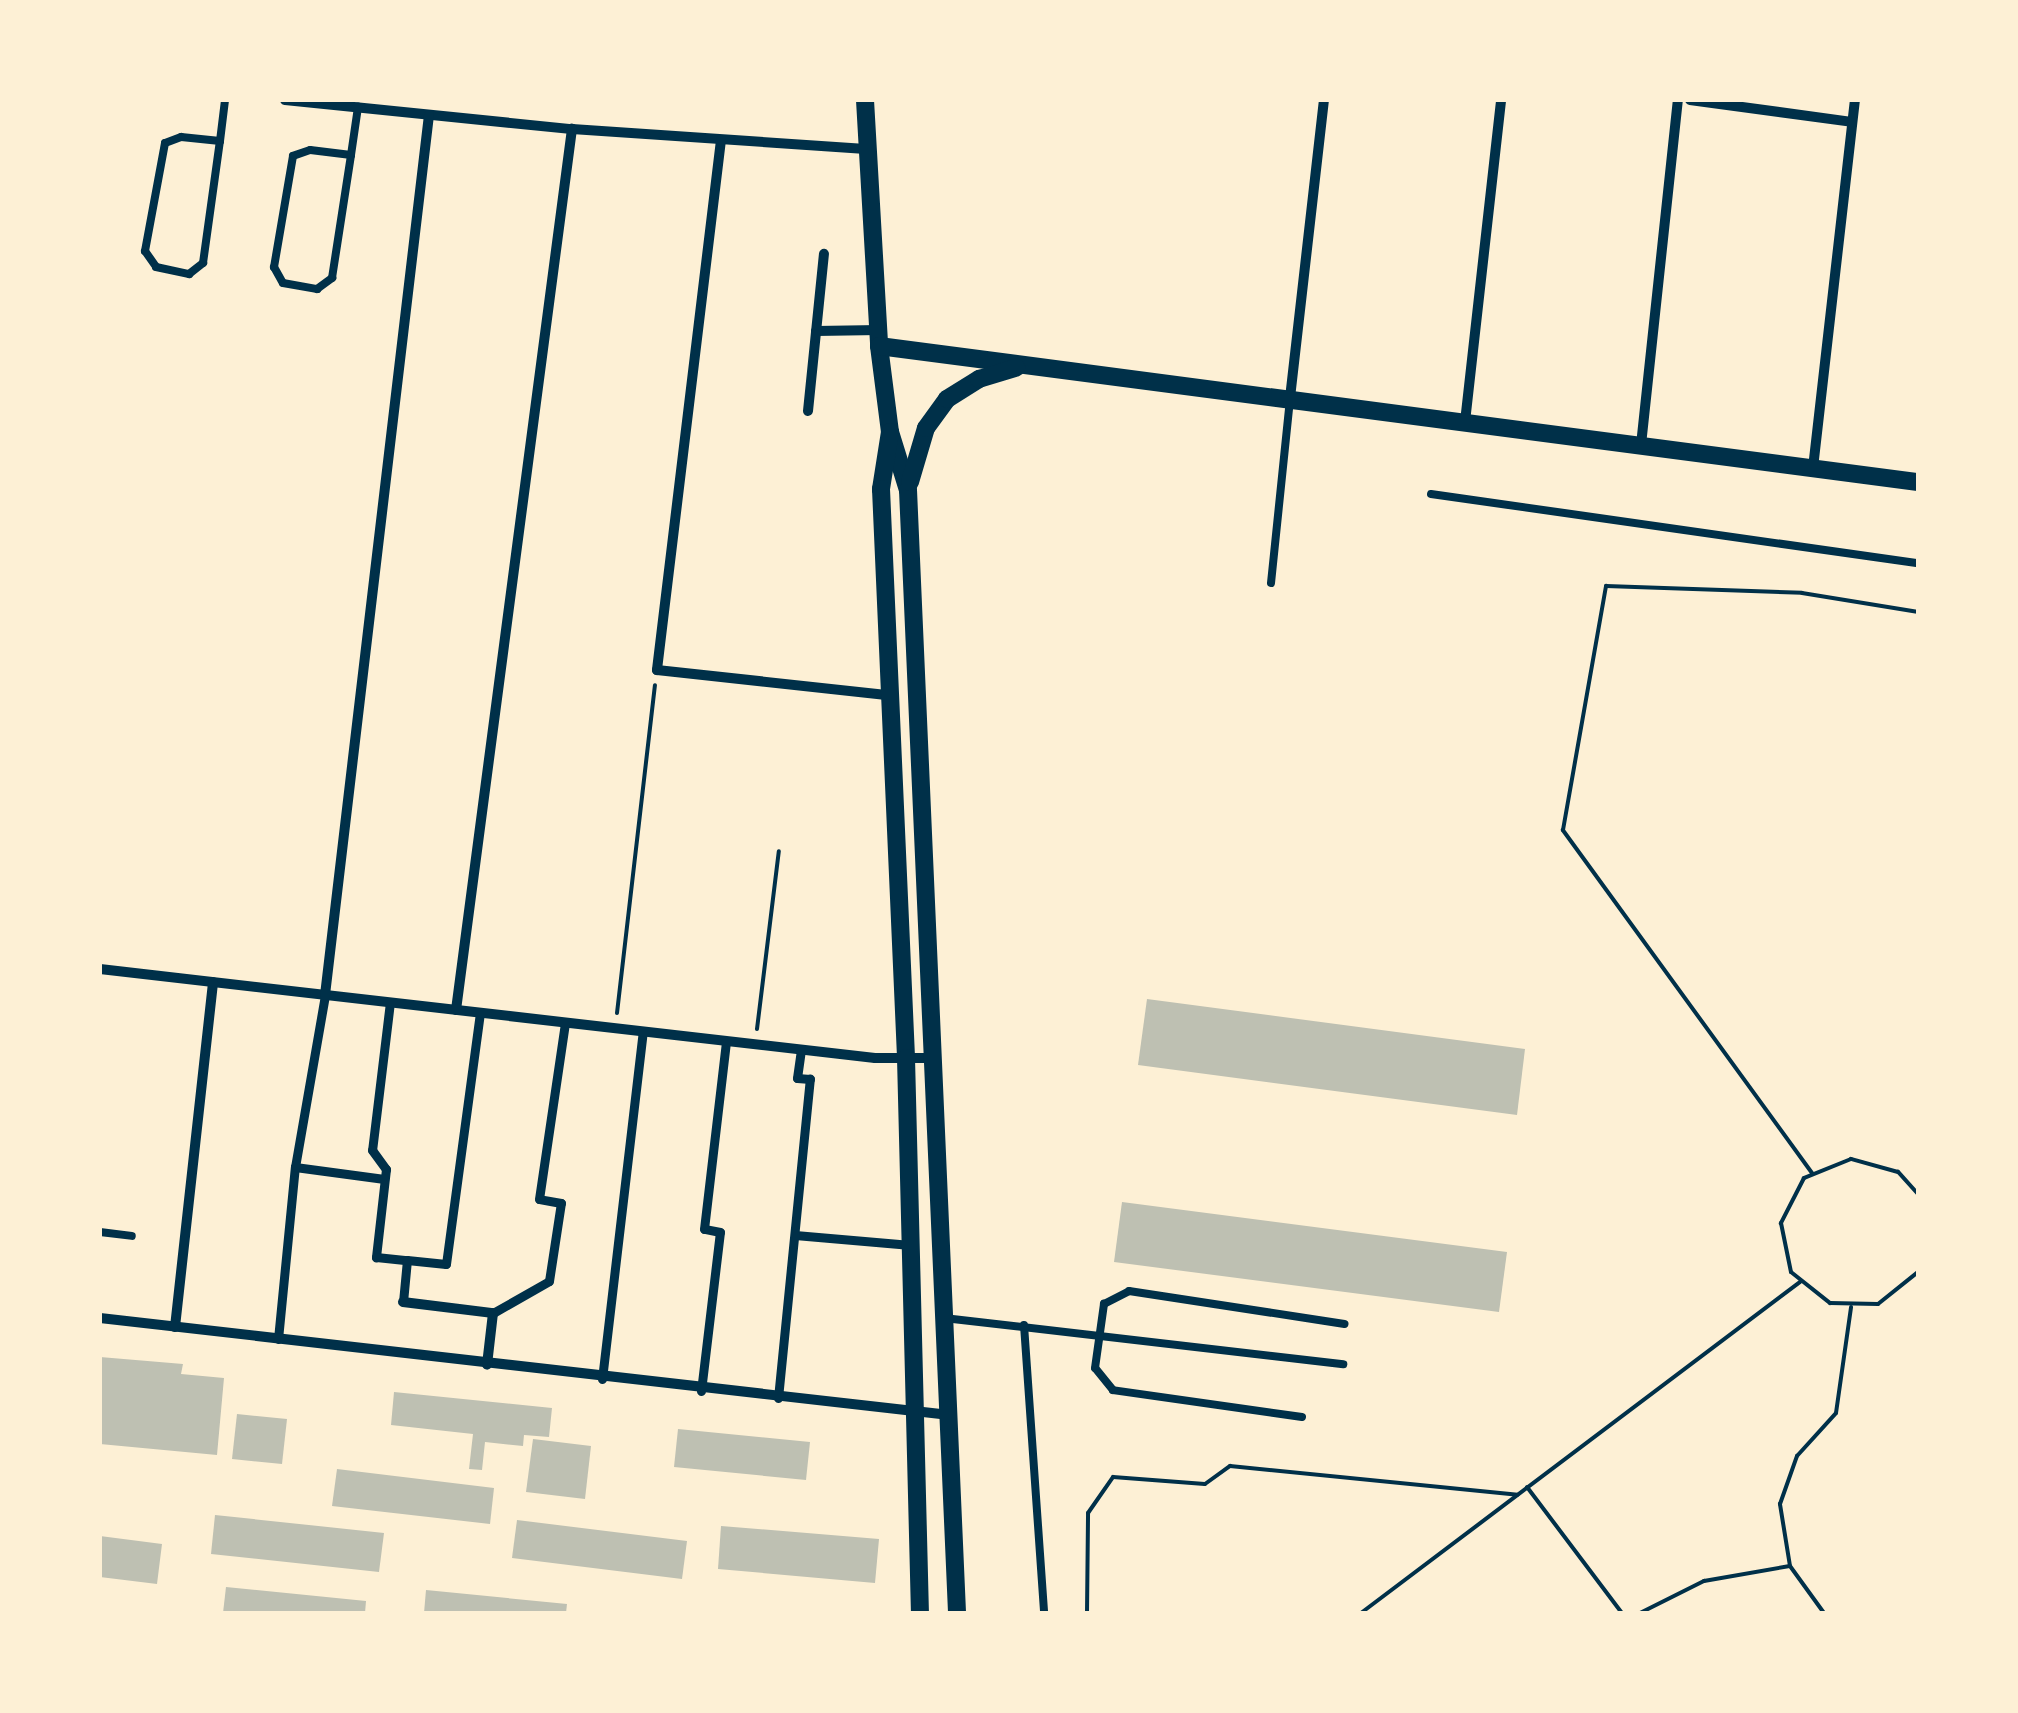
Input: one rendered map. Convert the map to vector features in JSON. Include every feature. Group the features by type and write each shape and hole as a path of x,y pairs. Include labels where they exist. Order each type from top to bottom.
{"street":[{"path":"285,100 572,129 869,149"},
{"path":"865,100 879,338 890,432 908,490 957,1613"},
{"path":"1290,398 1324,100"},
{"path":"1465,422 1501,100"},
{"path":"1641,445 1678,100"},
{"path":"1690,100 1852,122"},
{"path":"1812,468 1855,100"},
{"path":"278,1339 295,1167 325,994 429,114"},
{"path":"456,1010 572,129"},
{"path":"720,140 657,670 889,695"},
{"path":"808,410 824,254"},
{"path":"816,331 879,338 1022,366 1918,482"},
{"path":"908,490 926,428 946,400 979,379 1022,366"},
{"path":"890,432 881,464 906,1058 920,1613"},
{"path":"100,969 726,1041 934,1058"},
{"path":"176,1327 213,982"},
{"path":"390,1002 372,1150 384,1179 376,1258 446,1264 480,1012"},
{"path":"407,1260 403,1302 493,1312 549,1281 561,1203 539,1199 564,1022"},
{"path":"602,1379 642,1031"},
{"path":"702,1391 720,1232 704,1229 726,1041"},
{"path":"778,1400 810,1079 798,1078 801,1049"},
{"path":"295,1167 384,1179"},
{"path":"795,1235 911,1245"},
{"path":"487,1365 493,1312"},
{"path":"100,1318 778,1400 949,1415"}],"lane":[{"path":"220,142 181,137 165,144 147,262 199,272 220,142 225,100"},
{"path":"351,155 310,150 293,156 276,276 326,287 351,155 358,107"},
{"path":"1272,583 1290,398"},
{"path":"1432,494 1918,563"},
{"path":"100,1232 132,1236"},
{"path":"1302,1417 1113,1390 1094,1368 1096,1334 1104,1304 1129,1291 1344,1324"},
{"path":"944,1318 1343,1364"},
{"path":"1024,1325 1044,1613"}],"path":[{"path":"1812,1174 1563,830 1606,586 1802,593 1918,612"},
{"path":"615,1028 657,670"},
{"path":"755,1044 779,852"},
{"path":"1918,1194 1912,1185 1876,1162 1851,1159 1812,1174 1789,1199 1781,1223 1782,1248 1800,1282 1830,1304 1851,1307 1899,1293 1918,1272"},
{"path":"1912,1185 1918,1180"},
{"path":"1361,1613 1800,1282"},
{"path":"1824,1613 1790,1566 1780,1520 1785,1478 1836,1413 1851,1307"},
{"path":"1087,1613 1088,1512 1113,1477 1205,1484 1230,1466 1518,1494"},
{"path":"1527,1487 1622,1613"},
{"path":"1640,1613 1704,1582 1790,1566"}],"building":[{"path":"1147,999 1525,1049 1517,1115 1138,1065"},
{"path":"1122,1202 1507,1252 1499,1312 1114,1262"},
{"path":"100,1357 183,1364 181,1374 224,1378 217,1455 100,1444"},
{"path":"394,1392 552,1408 549,1437 524,1435 523,1446 485,1442 482,1470 469,1469 473,1434 391,1425"},
{"path":"237,1414 287,1419 282,1464 232,1459"},
{"path":"678,1429 810,1442 806,1480 674,1467"},
{"path":"533,1439 591,1446 585,1499 526,1492"},
{"path":"337,1469 494,1488 490,1524 332,1506"},
{"path":"215,1515 384,1533 379,1572 211,1554"},
{"path":"517,1520 687,1541 682,1579 512,1558"},
{"path":"721,1526 879,1539 875,1583 718,1569"},
{"path":"100,1536 162,1544 157,1584 100,1577"},
{"path":"226,1587 366,1601 365,1613 223,1613"},
{"path":"426,1590 567,1604 566,1613 424,1613"}]}
